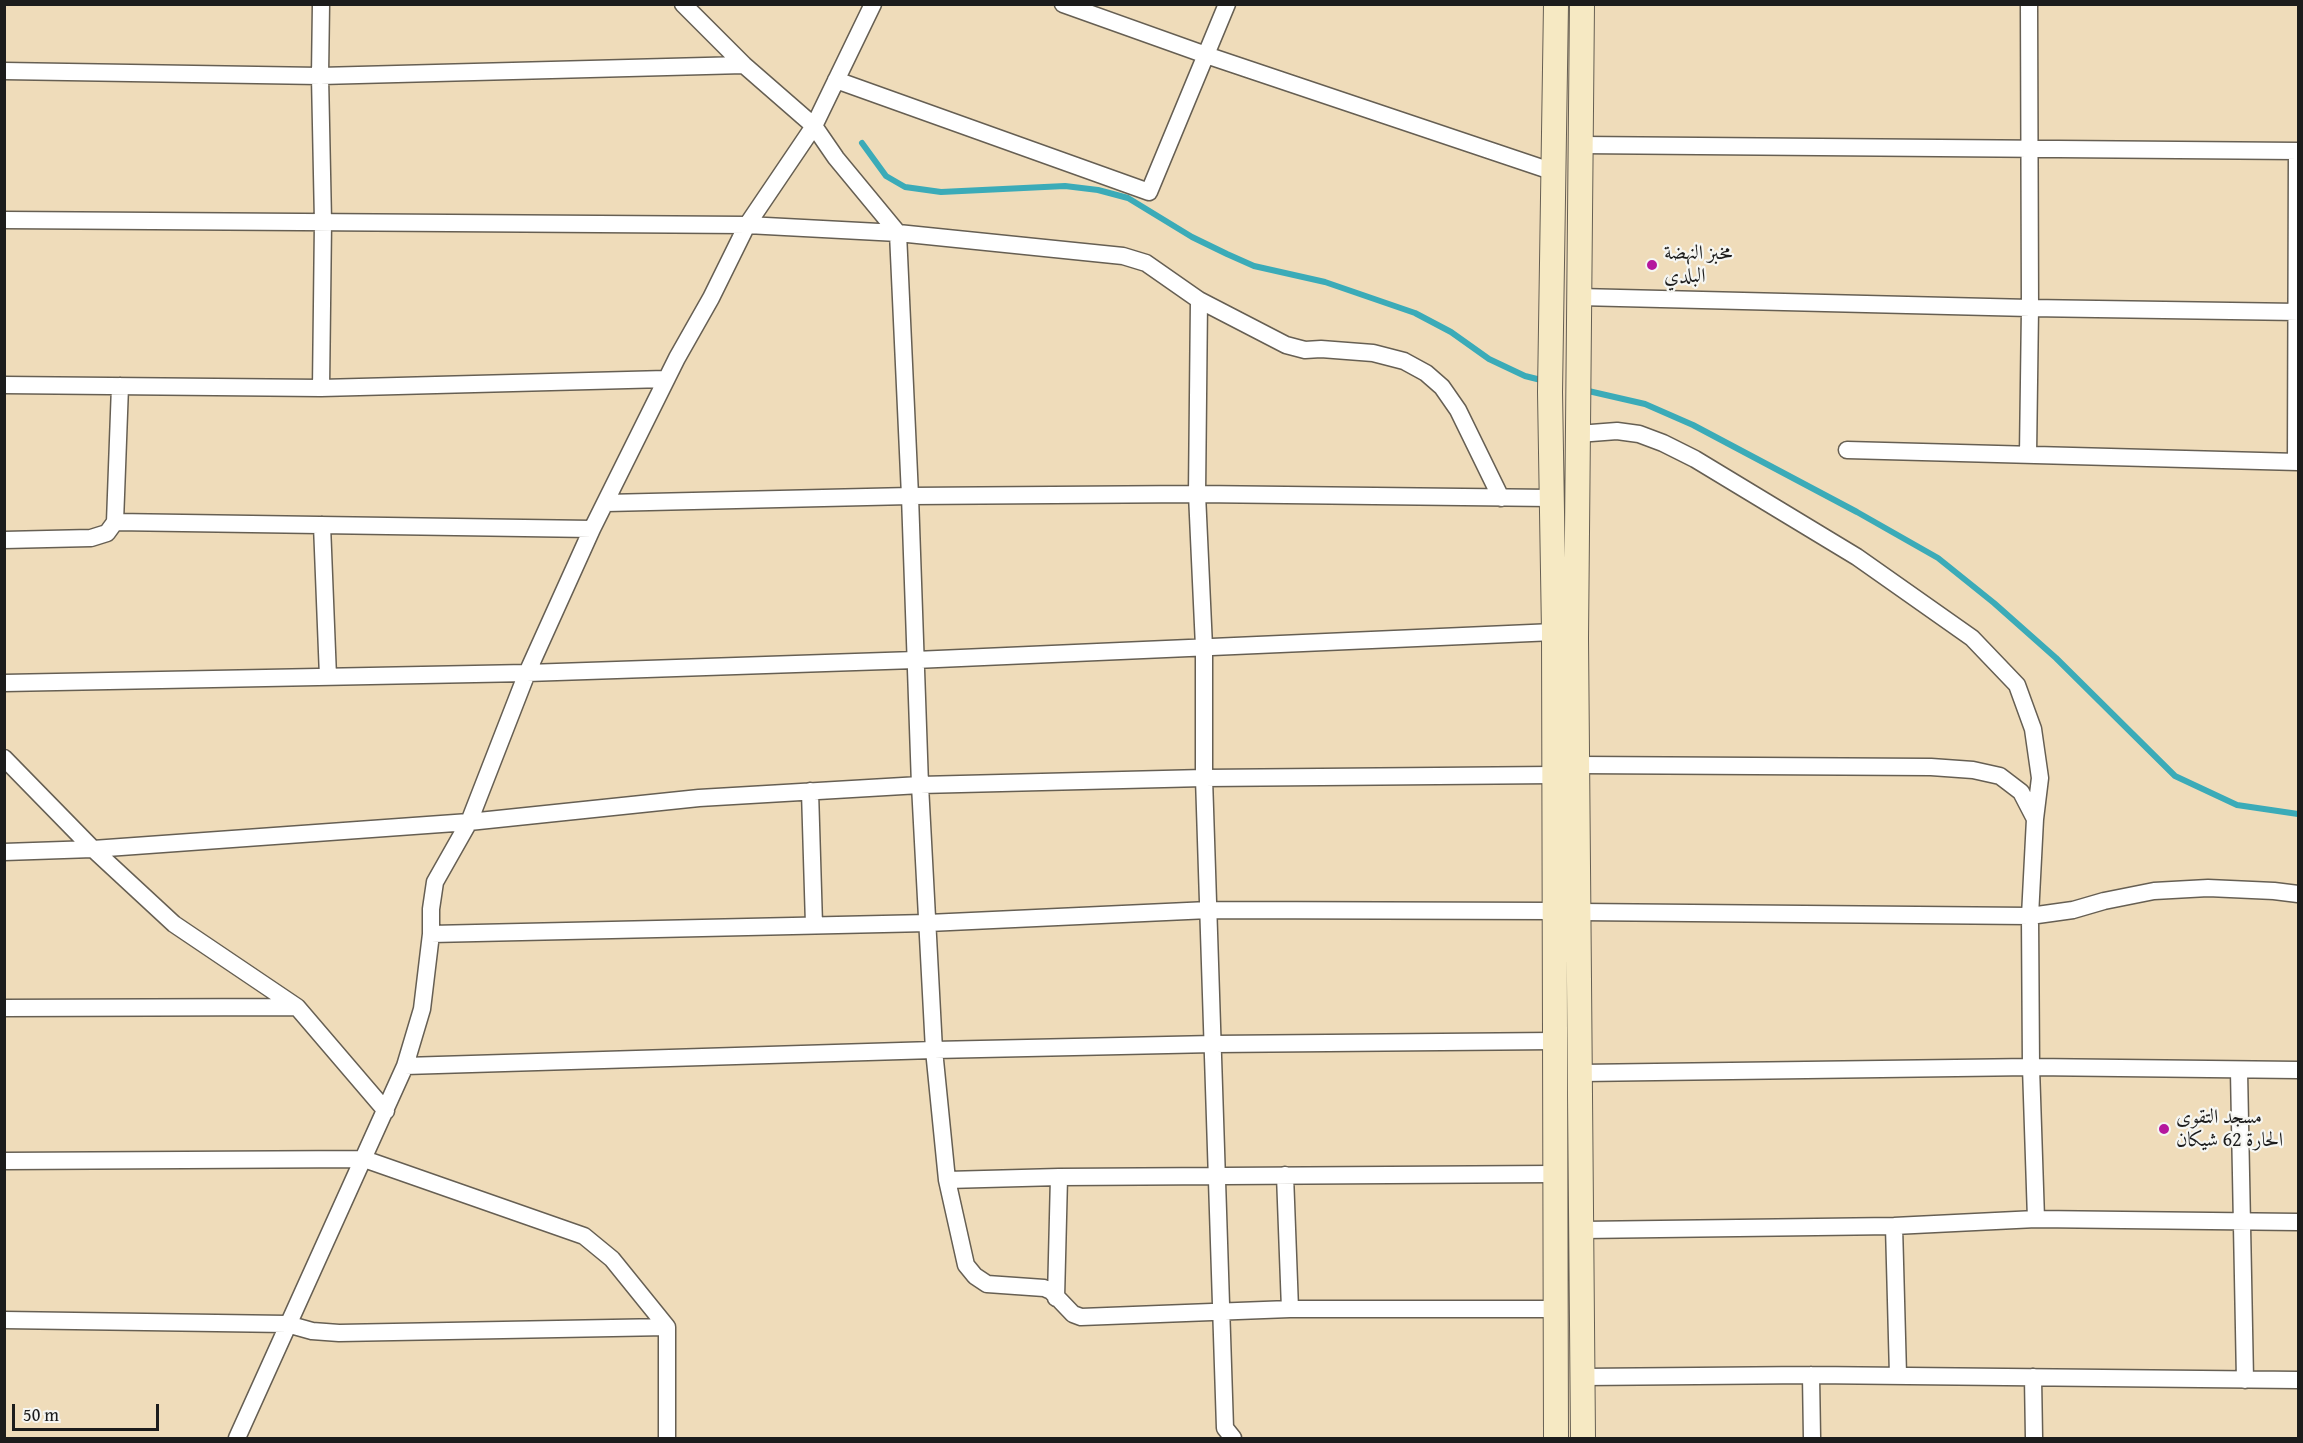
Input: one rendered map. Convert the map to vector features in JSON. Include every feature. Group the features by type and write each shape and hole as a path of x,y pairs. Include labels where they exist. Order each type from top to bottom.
{"main road":[{"path":"1582,4 1577,399 1578,912 1583,1438"},
{"path":"1554,5 1550,392 1554,632 1556,1438"}],"street":[{"path":"321,4 323,222 321,388"},
{"path":"682,4 744,65 814,126 836,158 898,233 920,785 934,1050 947,1180 966,1265 975,1276 987,1284 1044,1288 1073,1314 1081,1317 1290,1310 1556,1309"},
{"path":"237,1438 405,1066 422,1009 435,882 469,822 526,673 592,530 666,379 711,298 747,225 814,126 873,4"},
{"path":"1063,4 1206,55 1554,172"},
{"path":"836,80 1149,192 1227,4"},
{"path":"2028,455 2029,4"},
{"path":"4,71 320,76 744,65"},
{"path":"1580,145 2298,151 2297,462 1847,450"},
{"path":"4,220 747,225 898,233 1123,256 1146,263 1199,300 1286,345 1305,350 1373,353 1404,361 1425,373 1442,387 1458,410 1501,498"},
{"path":"1579,297 2297,312"},
{"path":"1199,300 1197,494 1204,647 1204,778 1225,1428 1233,1438"},
{"path":"4,385 321,388 666,379"},
{"path":"4,540 91,538 107,533 115,522 120,386"},
{"path":"1578,434 1617,431 1640,434 1687,455 1857,557 1972,638 2017,685 2033,729 2040,778 2035,819 2030,916 2031,1067 2036,1219"},
{"path":"606,503 910,496 1197,494 1552,498"},
{"path":"115,522 592,530"},
{"path":"322,525 328,677"},
{"path":"4,683 526,673 915,660 1554,632"},
{"path":"4,758 93,849 174,924 297,1007 386,1111"},
{"path":"1578,765 1861,765 1973,770 2000,776 2021,792 2035,819"},
{"path":"4,852 93,849 469,822 699,798 920,785 1204,778 1554,775"},
{"path":"810,791 814,925"},
{"path":"1578,912 2030,916 2073,910 2154,891 2208,888 2298,894"},
{"path":"431,934 928,923 1209,910 1554,911"},
{"path":"4,1008 297,1007"},
{"path":"405,1066 934,1050 1214,1044 1555,1041"},
{"path":"1581,1073 2031,1067 2298,1070"},
{"path":"2239,1071 2244,1380"},
{"path":"4,1161 364,1159 584,1236 612,1259 667,1327 667,1438"},
{"path":"947,1180 1059,1177 1555,1174"},
{"path":"1285,1175 1290,1310"},
{"path":"1056,1298 1059,1177"},
{"path":"1582,1230 1894,1226 2036,1219 2298,1222"},
{"path":"1894,1226 1898,1375"},
{"path":"4,1320 287,1324 339,1333 667,1327"},
{"path":"1812,1375 1812,1438"},
{"path":"1582,1377 1898,1375 2298,1380"},
{"path":"2033,1377 2034,1438"}],"waterway":[{"path":"862,143 886,176 905,187 941,192 1065,186 1098,190 1128,198 1192,237 1254,266 1325,282 1415,313 1451,332 1489,359 1525,376 1545,381"},
{"path":"1584,390 1645,404 1693,425 1938,558 1994,603 2056,658 2175,776 2237,805 2298,814"}],"place":[{"name":"مخبز النهضة البلدي","path":"1652,265"},
{"name":"مسجد التقوى الحارة 62 شيكان","path":"2164,1129"}]}
